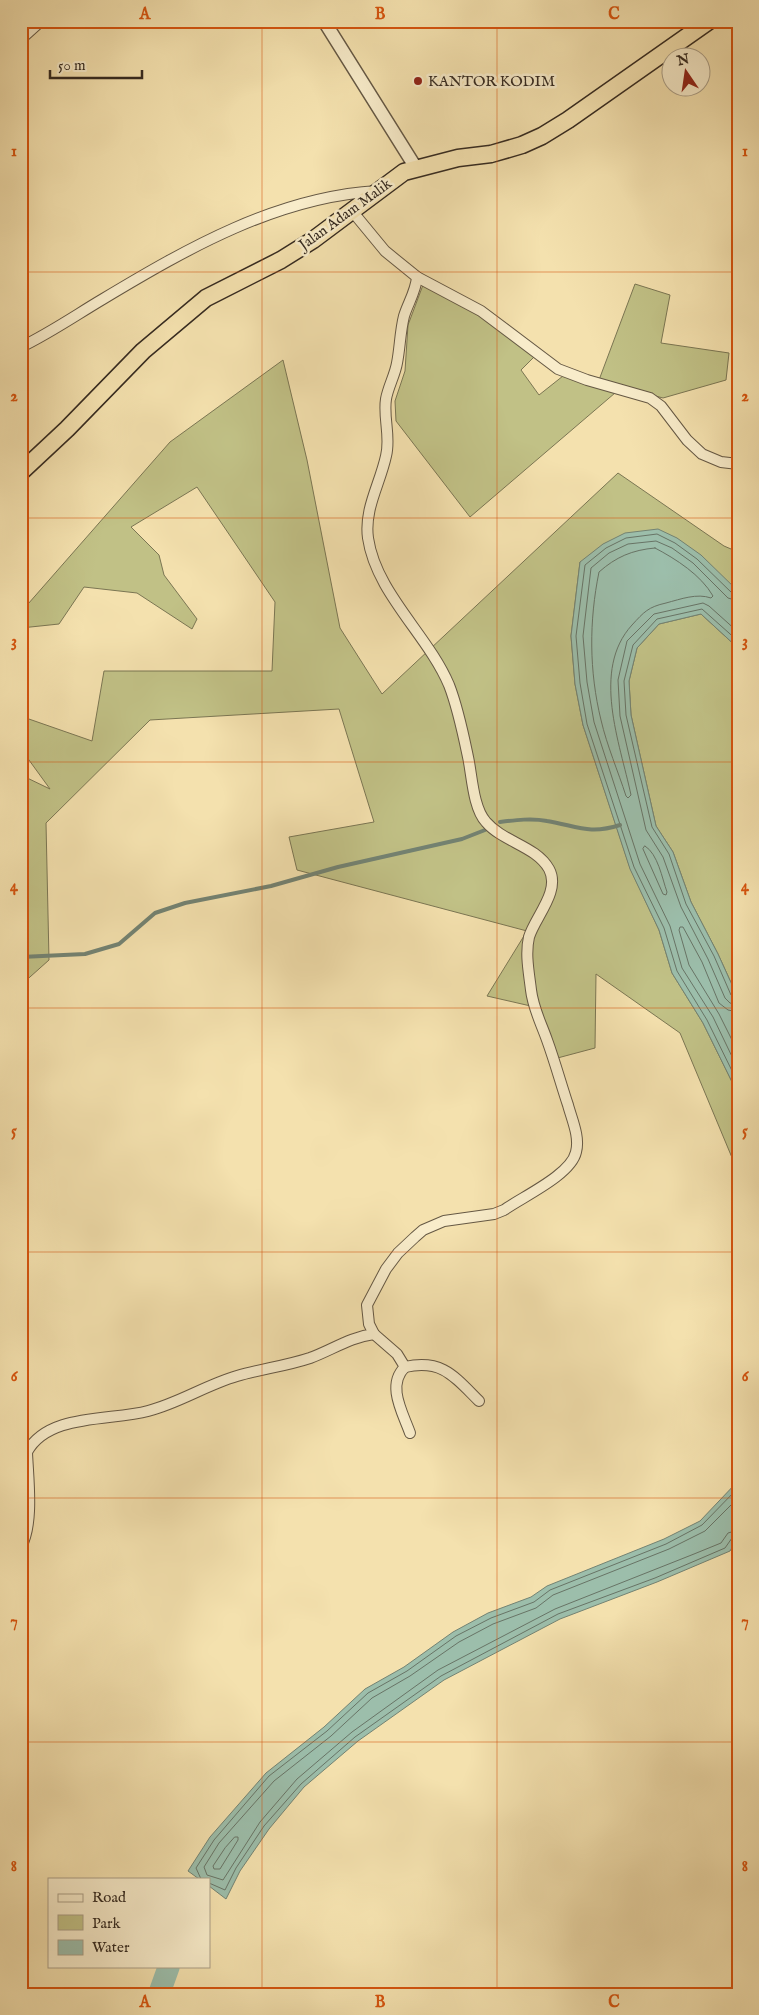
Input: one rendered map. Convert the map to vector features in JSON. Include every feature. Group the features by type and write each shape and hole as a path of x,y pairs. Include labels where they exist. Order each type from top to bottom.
{"highway":[{"name":"Jalan Adam Malik","path":"21,472 186,312 219,290 281,260 404,172 458,158 490,154 542,136 568,120 708,21"}],"street":[{"path":"21,39 40,21"},
{"path":"324,21 416,168"},
{"path":"21,347 43,336 160,266 228,231 272,213 316,199 354,192 378,191"},
{"path":"352,211 386,251 417,276 481,311 558,369 587,380 650,398 661,406 687,440 702,454 721,462 738,464"},
{"path":"405,1367 397,1354 374,1334 369,1324 367,1305 389,1265 398,1253 423,1230 444,1221 494,1214 504,1210 563,1171 573,1160 577,1145 574,1122 536,1009 527,959 529,936 553,886 549,868 531,851 510,840 486,823 480,813 467,752 449,686 435,659 389,592 373,556 368,536 371,501 386,458 389,442 385,406 386,396 397,365 404,319 417,276"},
{"path":"21,1547 25,1540 27,1527 27,1452 30,1445 52,1430 82,1421 147,1412 237,1376 296,1362 328,1351 351,1339 374,1334"},
{"path":"410,1433 396,1393 397,1379 405,1367 434,1364 451,1375 479,1401"}],"green space":[{"path":"426,277 507,324 540,351 521,370 539,395 568,372 599,380 635,284 670,295 661,343 729,353 726,380 663,398 622,387 470,517 396,421 395,401 405,371 408,325"},
{"path":"283,360 307,460 340,628 382,694 618,473 724,546 738,552 738,591 733,587 580,562 571,636 575,684 583,725 630,868 659,930 672,973 703,1023 738,1094 738,1172 680,1033 596,974 595,1048 550,1060 535,1007 487,996 527,931 297,870 289,837 374,822 339,709 150,720 46,823 49,960 21,985 21,822 23,821 21,819 21,775 50,789 21,749 21,722 26,718 92,741 104,671 272,671 275,602 197,487 131,527 159,555 164,575 197,619 192,629 137,593 84,587 59,624 21,628 21,612 170,442"},
{"path":"701,614 738,648 738,998 691,902 673,852 656,826 631,715 629,681 637,648 659,624"}],"water":[{"path":"658,529 677,538 701,555 738,591 738,648 701,614 659,624 637,648 629,681 631,715 656,826 673,852 691,902 738,998 738,1094 703,1023 672,973 659,930 630,869 583,725 575,684 571,636 580,562 603,544 625,533"},
{"path":"738,1481 738,1537 730,1551 657,1582 560,1619 444,1680 358,1741 304,1787 269,1829 240,1871 226,1899 210,1887 210,1878 198,1878 188,1871 210,1837 266,1773 324,1727 365,1689 404,1667 453,1632 488,1613 531,1597 547,1586 664,1539 700,1521"}],"waterway":[{"path":"500,822 536,820 591,829 620,825"},
{"path":"21,957 85,954 119,944 155,913 185,903 271,886 338,867 462,839 485,830"},
{"path":"159,1994 168,1968"}],"place":[{"name":"KANTOR KODIM","path":"418,81"}]}
